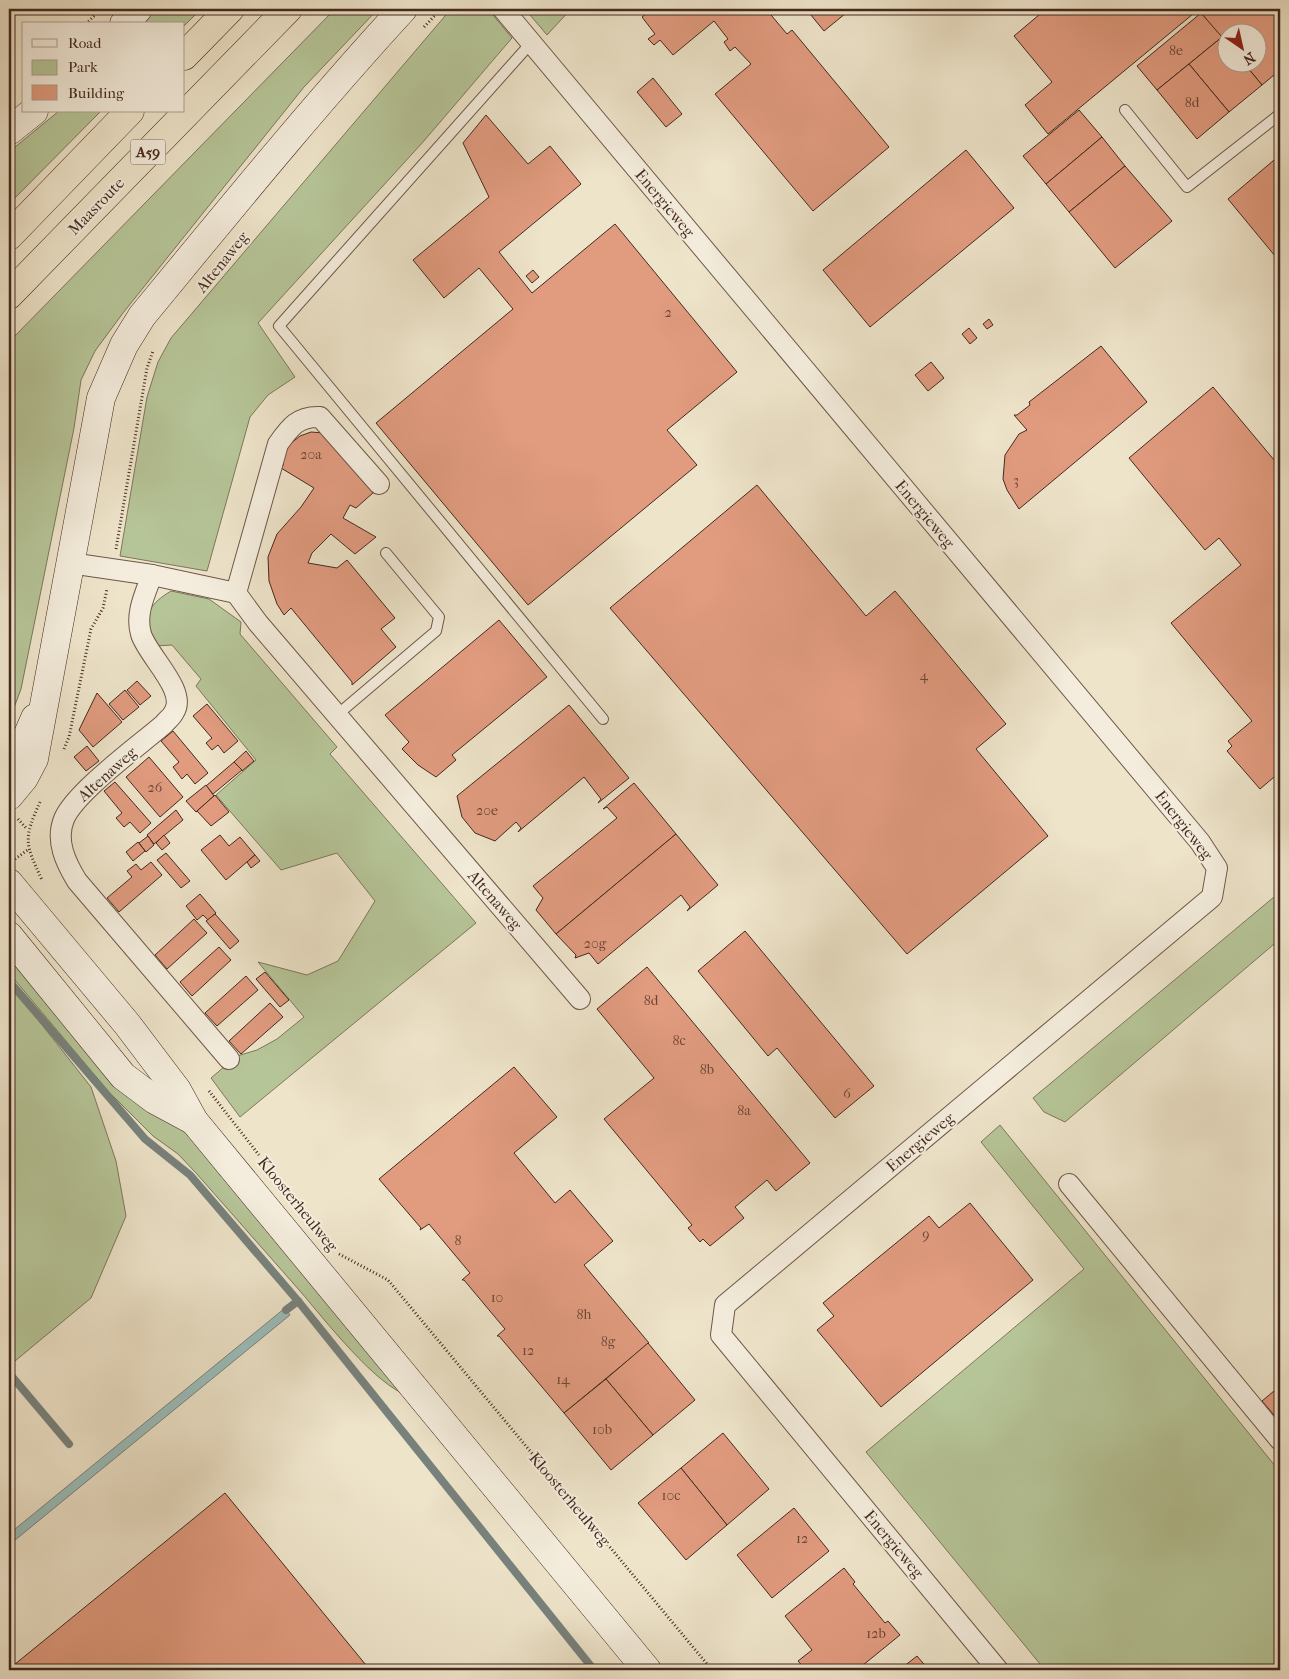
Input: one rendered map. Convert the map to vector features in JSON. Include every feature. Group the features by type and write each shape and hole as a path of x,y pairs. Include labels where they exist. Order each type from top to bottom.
{"highway":[{"path":"185,55 230,9"},
{"name":"Maasroute","path":"9,296 288,9"},
{"name":"A59","path":"9,236 129,112"}],"street":[{"path":"126,22 138,9"},
{"name":"Altenaweg","path":"9,796 30,769 101,398 124,345 142,316 305,119 403,9"},
{"name":"Energieweg","path":"503,9 1200,842 1217,868 1212,897 725,1305 721,1335 998,1670"},
{"path":"9,131 33,112"},
{"path":"70,562 152,575 236,593 278,444 290,427 308,416 320,417 379,484"},
{"name":"Altenaweg","path":"152,575 139,618 141,635 176,694 176,711 164,724 79,797 63,820 62,850 66,864 77,881 229,1059"},
{"name":"Altenaweg","path":"236,593 258,623 580,1000"},
{"name":"Altenaweg","path":"9,756 25,741 45,696"},
{"name":"Kloosterheulweg","path":"9,883 127,1024 177,1090 194,1121 647,1670"},
{"name":"Kloosterheulweg","path":"9,936 124,1076 155,1100 194,1121"},
{"path":"1069,1184 1280,1440"}],"lane":[{"path":"531,43 279,326 603,718"},
{"path":"1125,110 1187,187 1280,114"},
{"path":"337,715 436,631 439,617 386,553"}],"path":[{"path":"88,22 101,9"},
{"path":"422,30 441,9"},
{"path":"62,754 69,737 91,629 103,608 112,569 147,368 155,344"},
{"path":"42,796 27,829 29,848 45,886"},
{"path":"9,864 29,848"},
{"name":"Kloosterheulweg","path":"206,1086 260,1157"},
{"name":"Kloosterheulweg","path":"332,1251 388,1280 712,1670"}],"green space":[{"path":"154,9 201,9 185,25 185,22 142,22"},
{"path":"335,9 378,9 304,87 123,313 95,351 81,380 74,428 21,689 9,721 9,342"},
{"path":"451,9 488,9 512,38 423,142 258,323 295,377 268,395 250,417 207,571 120,556 147,397 158,362 171,338"},
{"path":"525,9 571,9 547,35"},
{"path":"58,112 100,112 9,204 9,152"},
{"path":"171,591 209,599 241,622 240,634 337,747 330,754 476,923 240,1117 211,1078 237,1056 257,1050 277,1039 304,1017 258,962 307,975 338,961 375,901 337,853 281,870 216,795 256,760 196,686 201,679 172,645 155,646 150,628 149,614 155,603"},
{"path":"1280,892 1280,939 1065,1122 1044,1112 1033,1098"},
{"path":"9,950 200,1142 409,1396 396,1390 366,1366 196,1173 178,1154 153,1136 108,1091 9,973"},
{"path":"9,983 91,1087 116,1161 126,1216 91,1298 9,1366"},
{"path":"1000,1125 1280,1472 1280,1670 1045,1670 866,1452 1084,1269 981,1142"}],"water":[{"path":"285,1308 290,1315 9,1545 9,1534"}],"building":[{"path":"652,9 766,9 787,34 792,30 889,147 813,211 715,94 751,64 735,47 730,51 724,42 728,39 714,21 673,55 660,40 654,45 648,39 655,34 642,17"},
{"path":"806,9 851,9 824,31"},
{"path":"1046,9 1199,9 1048,134 1025,105 1052,82 1014,36"},
{"path":"1206,9 1280,9 1280,70 1262,85 1251,72 1266,72 1266,22 1216,22 1216,31 1201,13"},
{"path":"1201,13 1216,30 1216,42 1157,90 1137,66"},
{"path":"1216,42 1216,72 1251,72 1262,85 1229,112 1189,64"},
{"path":"1189,64 1229,112 1197,139 1157,90"},
{"path":"653,78 682,114 666,127 637,92"},
{"path":"1079,110 1102,137 1046,184 1023,156"},
{"path":"486,115 528,164 550,146 581,184 499,252 532,293 615,224 737,372 667,430 697,465 528,605 376,423 513,309 479,268 444,298 413,260 489,197 463,143"},
{"path":"1102,137 1125,166 1069,212 1046,184"},
{"path":"966,150 1014,208 870,327 823,270"},
{"path":"1280,155 1280,262 1228,199"},
{"path":"1125,166 1172,221 1115,268 1069,212"},
{"path":"533,270 539,277 532,283 526,276"},
{"path":"989,319 993,325 987,329 983,324"},
{"path":"969,328 977,338 970,344 962,334"},
{"path":"1101,346 1147,402 1019,509 1007,490 1003,479 1005,455 1019,434 1027,430 1014,415 1017,415 1030,405 1029,402"},
{"path":"931,362 944,378 928,391 915,375"},
{"path":"1213,387 1280,467 1280,772 1260,789 1227,751 1232,746 1228,741 1252,721 1171,623 1241,565 1219,538 1205,550 1129,458"},
{"path":"311,432 324,433 374,492 356,508 350,505 343,518 376,537 355,554 331,534 312,553 308,563 337,568 347,560 395,618 381,629 396,647 352,685 352,682 291,608 284,615 277,604 269,581 268,557 277,534 301,507 314,488 281,468 284,455 290,444 300,436"},
{"path":"757,485 866,616 895,591 1006,724 976,749 1048,836 907,954 610,608"},
{"path":"499,620 547,677 452,755 456,760 436,777 418,765 402,749 409,742 385,715"},
{"path":"137,681 151,696 140,705 127,690"},
{"path":"125,690 139,707 123,720 109,704"},
{"path":"97,693 122,722 93,747 79,730"},
{"path":"207,704 238,741 224,753 218,745 212,750 206,743 212,738 193,716"},
{"path":"569,705 629,778 598,803 601,799 584,777 518,832 521,828 516,822 495,841 475,833 462,817 457,796"},
{"path":"173,731 208,773 195,784 187,774 182,779 173,767 179,762 161,741"},
{"path":"87,746 99,761 86,771 74,757"},
{"path":"246,751 254,761 242,771 234,762"},
{"path":"149,757 183,797 160,817 126,777"},
{"path":"234,762 242,770 213,794 206,786"},
{"path":"115,782 151,823 140,833 130,822 124,827 116,818 122,813 104,791"},
{"path":"634,783 676,834 556,934 536,910 543,898 533,886 617,818 607,807 603,809"},
{"path":"206,785 214,796 196,812 186,801"},
{"path":"215,795 229,812 211,826 197,811"},
{"path":"176,810 183,820 154,844 147,835"},
{"path":"676,834 718,885 687,911 690,907 681,895 598,964 589,953 575,958 576,955 556,934"},
{"path":"164,835 170,843 162,850 156,843"},
{"path":"220,835 229,846 240,837 255,855 226,880 201,850"},
{"path":"148,836 154,845 146,852 139,843"},
{"path":"138,842 145,851 133,861 126,852"},
{"path":"166,853 190,881 181,888 157,860"},
{"path":"255,855 260,861 251,868 247,862"},
{"path":"151,862 162,875 119,912 107,898 132,877 127,871 136,864 141,870"},
{"path":"200,894 216,913 208,920 203,915 197,920 186,906"},
{"path":"215,914 239,941 230,949 206,921"},
{"path":"194,919 207,933 167,969 155,955"},
{"path":"745,931 874,1086 835,1118 777,1048 768,1056 698,971"},
{"path":"219,947 231,960 192,996 180,982"},
{"path":"647,967 810,1163 776,1191 767,1180 735,1207 744,1218 710,1246 703,1239 700,1242 688,1228 692,1225 604,1119 654,1078 597,1009"},
{"path":"265,972 289,1000 280,1007 256,979"},
{"path":"246,976 258,990 217,1026 205,1013"},
{"path":"270,1003 283,1017 241,1054 229,1041"},
{"path":"514,1067 557,1117 514,1153 555,1203 570,1190 613,1241 584,1265 649,1343 564,1413 499,1336 497,1336 505,1329 464,1280 462,1280 470,1273 429,1224 420,1230 421,1228 379,1179"},
{"path":"970,1203 1033,1280 881,1407 817,1330 834,1316 823,1303 929,1216 939,1228"},
{"path":"648,1343 695,1400 653,1435 606,1379"},
{"path":"606,1379 653,1435 611,1470 564,1413"},
{"path":"1280,1386 1280,1422 1262,1401"},
{"path":"723,1433 769,1489 727,1525 681,1468"},
{"path":"681,1468 727,1525 686,1560 638,1503"},
{"path":"225,1493 370,1670 9,1670 9,1669"},
{"path":"794,1508 829,1551 772,1598 737,1555"},
{"path":"844,1568 855,1582 853,1584 885,1623 888,1621 900,1635 857,1670 806,1670 798,1661 812,1650 785,1616"},
{"path":"917,1656 929,1670 899,1670 903,1667"}],"waterway":[{"path":"9,981 145,1139 190,1175 298,1301 594,1670"},
{"path":"286,1310 298,1301"},
{"path":"9,1373 69,1444"}]}
